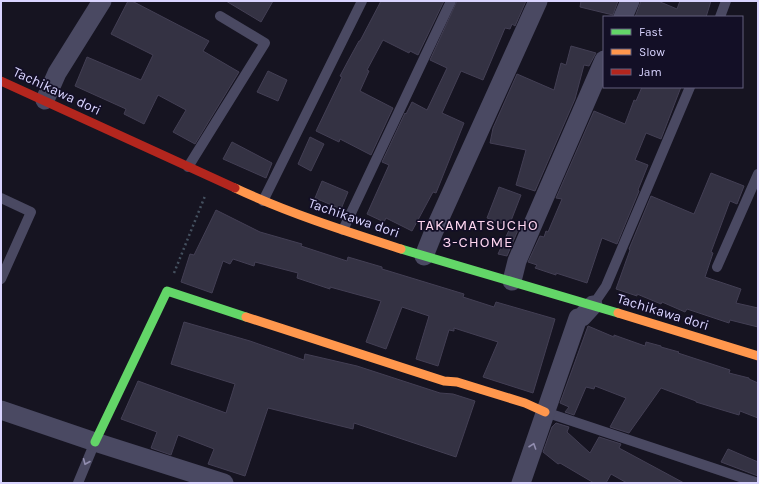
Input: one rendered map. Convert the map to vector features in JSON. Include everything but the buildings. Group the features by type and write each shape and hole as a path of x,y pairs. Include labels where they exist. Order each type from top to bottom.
{"main road":[{"name":"Tachikawa dori","path":"1,81 263,202 424,256 593,305 758,356"},
{"path":"95,442 167,292 444,381 457,382 526,403 545,412"}],"street":[{"path":"45,100 57,73 102,1"},
{"path":"424,256 538,1"},
{"path":"623,16 630,1"},
{"path":"512,281 517,261 603,62"},
{"path":"520,483 578,318 582,317 593,305"},
{"path":"1,410 224,483"}],"lane":[{"path":"263,202 362,1"},
{"path":"343,230 451,1"},
{"path":"720,16 726,1"},
{"path":"188,167 265,43 220,16"},
{"path":"593,305 606,286 690,88"},
{"path":"717,267 758,174"},
{"path":"1,198 31,212 1,279"},
{"path":"545,412 758,483"},
{"path":"78,483 95,442"}],"path":[{"path":"167,292 205,196"}],"traffic: fast":[{"path":"401,249 618,313"},
{"path":"95,442 167,291 246,317"}],"traffic: slow":[{"path":"235,188 296,214 401,249"},
{"path":"618,313 758,356"},
{"path":"246,317 444,381 457,382 525,403 545,412"}],"traffic: jam":[{"path":"1,81 235,188"}],"district":[{"name":"TAKAMATSUCHO 3-CHOME","path":"478,234"}]}
